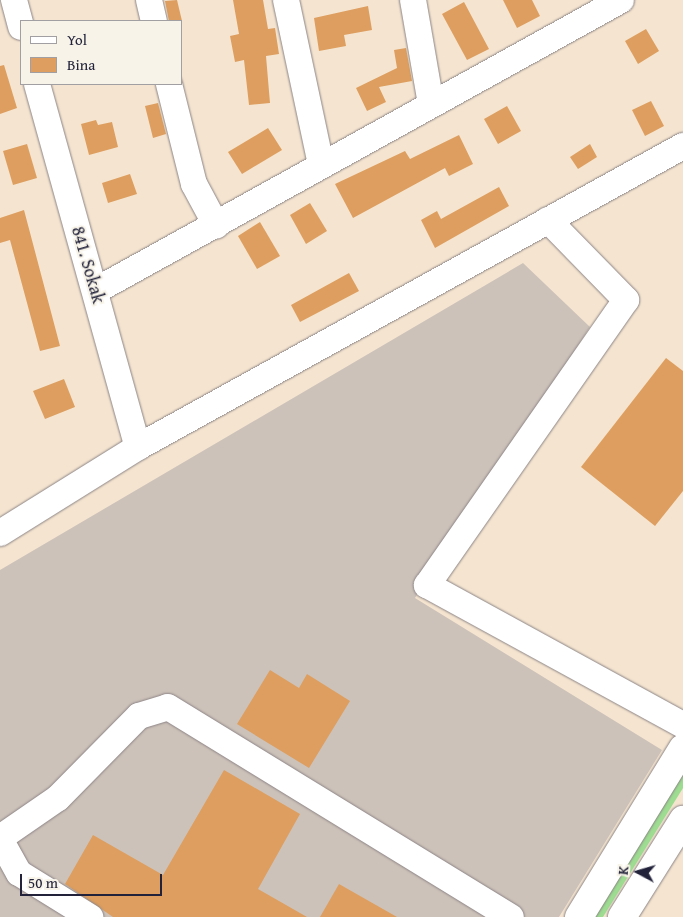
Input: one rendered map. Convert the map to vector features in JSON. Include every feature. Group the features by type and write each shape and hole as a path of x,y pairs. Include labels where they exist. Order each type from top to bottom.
{"main road":[{"path":"579,917 683,748"},
{"path":"622,917 683,820"}],"street":[{"path":"14,0 20,23"},
{"path":"149,0 154,20"},
{"path":"286,0 321,165"},
{"path":"413,0 431,104"},
{"path":"95,291 621,0"},
{"name":"841. Sokak","path":"37,85 138,447"},
{"path":"169,85 194,184 216,225"},
{"path":"0,533 138,447 683,146"},
{"path":"548,220 626,300 427,585 683,725"},
{"path":"90,917 18,873 0,838 58,798 139,716 168,707 511,917"}],"shaded area":[{"path":"523,263 590,327 415,598 662,750 559,917 0,917 0,570"}],"green space":[{"path":"683,768 683,788 603,917 591,917"}],"building":[{"path":"177,0 182,20 169,20 165,1"},
{"path":"233,0 263,0 268,29 275,28 279,54 266,56 270,103 249,105 244,60 235,62 230,36 239,34"},
{"path":"503,0 532,0 540,16 517,28"},
{"path":"464,2 489,49 467,60 442,14"},
{"path":"368,6 372,30 344,35 346,46 319,51 314,18"},
{"path":"646,29 659,51 638,64 625,41"},
{"path":"406,48 412,81 379,87 386,102 367,111 356,88 397,68 394,50"},
{"path":"4,65 17,108 0,114 0,66"},
{"path":"651,101 664,126 645,136 632,110"},
{"path":"158,103 166,134 153,138 145,106"},
{"path":"507,106 521,131 498,144 484,119"},
{"path":"96,120 98,125 112,122 118,147 89,155 81,124"},
{"path":"268,128 282,150 242,174 228,152"},
{"path":"459,135 473,164 449,176 445,168 353,218 335,184 405,151 410,159"},
{"path":"27,144 37,178 13,185 3,151"},
{"path":"590,144 597,157 578,169 570,157"},
{"path":"130,174 137,194 108,203 102,183"},
{"path":"499,187 509,206 435,248 421,220 437,211 441,219"},
{"path":"310,203 327,231 306,244 290,215"},
{"path":"24,210 60,346 40,351 10,240 0,243 0,218"},
{"path":"260,222 280,256 257,269 238,236"},
{"path":"349,273 359,291 300,322 291,305"},
{"path":"666,358 683,371 683,491 655,526 581,467"},
{"path":"64,379 75,407 45,419 33,391"},
{"path":"270,670 299,688 307,674 350,701 309,768 237,724"},
{"path":"224,770 300,814 258,889 307,917 113,917 65,884 93,835 163,875"},
{"path":"339,884 397,917 320,917"}]}
